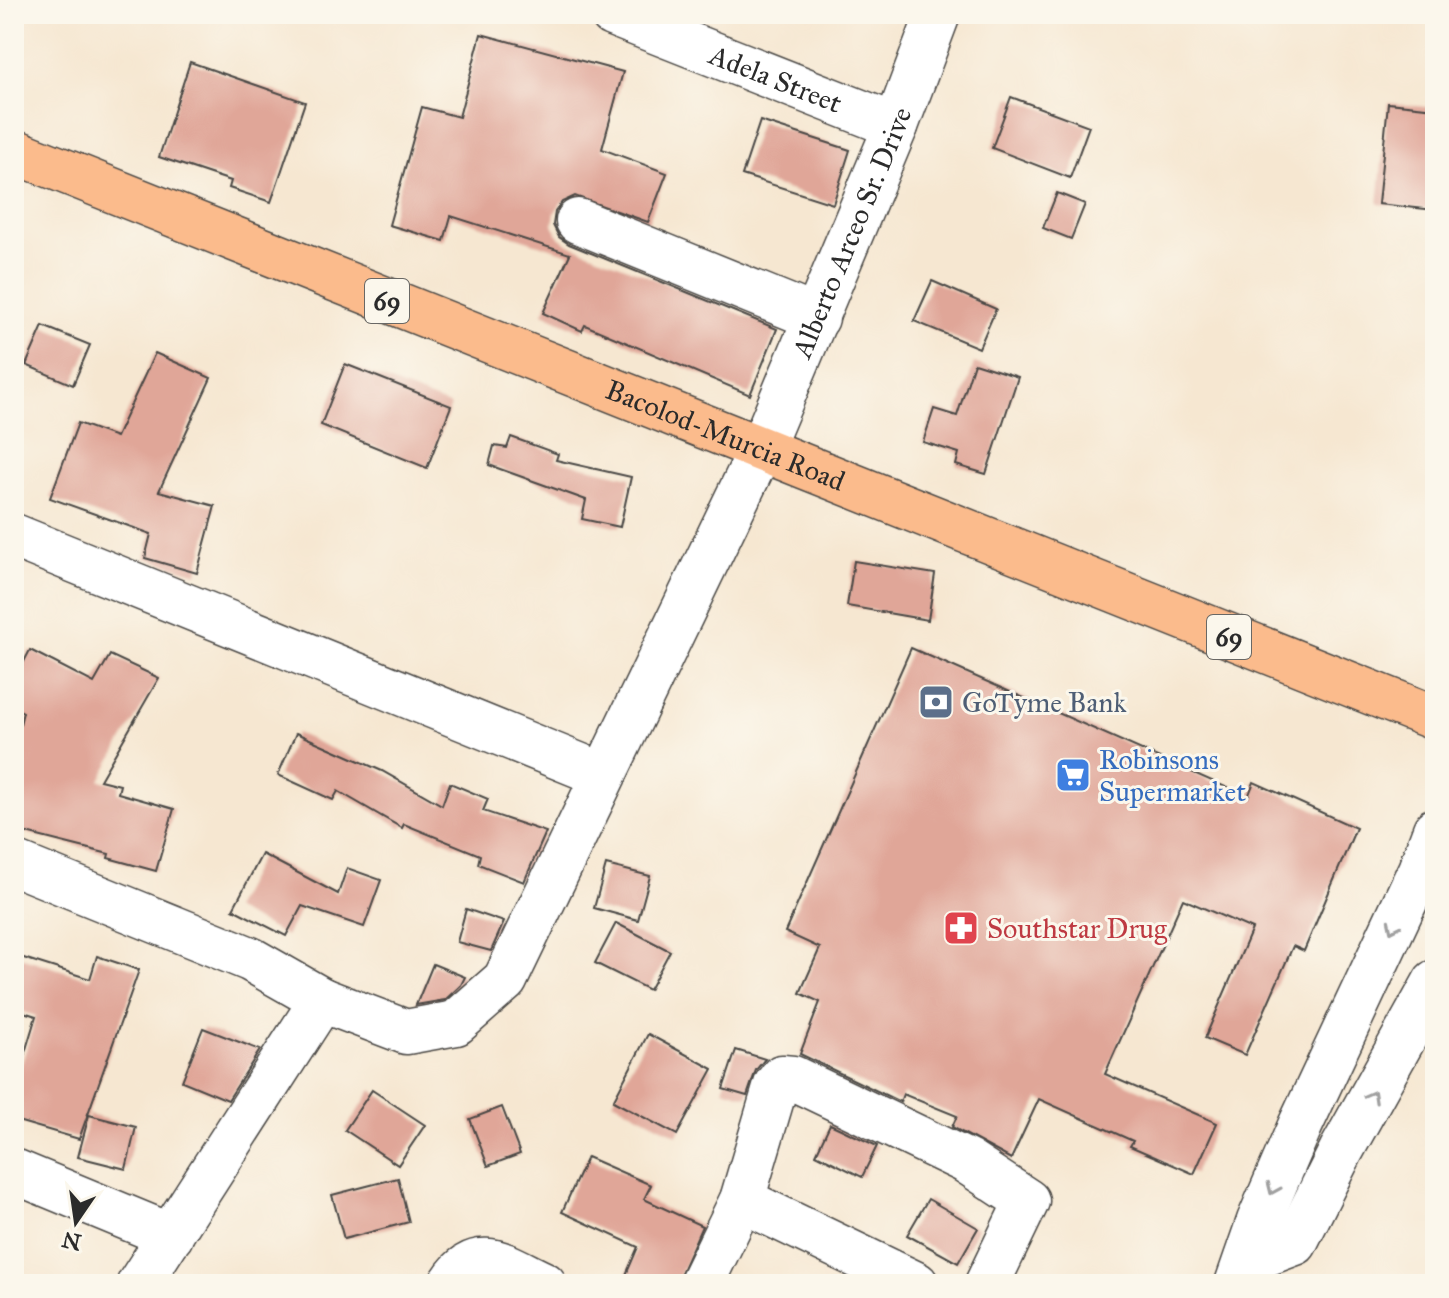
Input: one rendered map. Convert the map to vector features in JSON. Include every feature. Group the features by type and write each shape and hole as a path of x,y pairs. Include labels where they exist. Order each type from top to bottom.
{"main road":[{"name":"Bacolod-Murcia Road","path":"14,151 1435,718"}],"street":[{"name":"Adela Street","path":"612,14 896,126"},
{"name":"Alberto Arceo Sr. Drive","path":"14,863 250,959 322,1000 406,1032 456,1023 505,980 760,451 896,126 938,14"},
{"path":"578,221 817,318"},
{"path":"14,536 603,775"},
{"path":"1242,1273 1259,1221 1300,1126 1430,859"},
{"path":"1242,1273 1295,1243 1341,1151 1435,982"},
{"path":"139,1284 322,1000"},
{"path":"701,1284 742,1200 776,1085 782,1077 793,1078 966,1161 1027,1201 987,1284"},
{"path":"1300,1126 1341,1151"},
{"path":"14,1171 171,1236"},
{"path":"742,1200 916,1284"},
{"path":"451,1284 469,1262 487,1258 544,1284"}],"building":[{"path":"481,34 623,72 602,149 667,173 648,222 575,196 562,202 555,212 553,225 559,237 569,244 777,329 750,395 585,325 582,331 543,313 570,254 451,216 444,241 389,225 422,107 459,117"},
{"path":"190,62 305,102 271,202 229,188 231,181 159,157"},
{"path":"1011,97 1089,126 1070,178 992,148"},
{"path":"1388,103 1435,108 1435,210 1378,204"},
{"path":"760,121 850,150 833,204 742,175"},
{"path":"1057,193 1085,204 1071,239 1043,228"},
{"path":"932,281 996,309 979,348 914,321"},
{"path":"43,326 90,345 73,385 26,365"},
{"path":"155,353 211,378 159,491 215,506 197,573 145,558 151,534 50,498 78,423 116,437"},
{"path":"974,363 1018,377 986,474 956,465 959,453 923,442 934,409 957,416"},
{"path":"345,364 451,406 427,468 321,425"},
{"path":"511,437 558,454 556,460 631,477 620,527 582,519 586,500 489,465 494,446 507,448"},
{"path":"854,561 935,574 928,620 847,606"},
{"path":"911,648 1248,797 1254,782 1356,828 1304,951 1293,946 1245,1055 1205,1038 1252,929 1183,899 1105,1074 1217,1123 1194,1174 1130,1146 1133,1141 1039,1099 1011,1159 952,1127 957,1116 903,1094 900,1102 800,1054 820,1002 800,993 820,948 785,932"},
{"path":"30,650 94,683 110,655 159,678 100,780 120,785 118,793 174,809 156,871 108,858 109,854 14,830 14,749 23,712 14,707 14,681"},
{"path":"296,733 382,771 442,805 450,783 488,799 483,811 546,832 524,882 478,864 480,855 404,824 402,828 338,791 333,800 278,775"},
{"path":"262,854 338,894 347,868 381,880 364,927 302,906 286,936 233,909"},
{"path":"606,865 650,876 638,920 594,908"},
{"path":"466,909 504,922 491,951 457,942"},
{"path":"616,923 670,951 649,990 595,963"},
{"path":"14,955 90,979 97,956 139,970 79,1139 14,1120 14,1089 36,1016 14,1009"},
{"path":"433,964 465,977 445,1000 416,1005"},
{"path":"203,1028 260,1050 228,1100 182,1081"},
{"path":"648,1034 713,1069 677,1135 613,1101"},
{"path":"736,1050 765,1059 756,1070 747,1096 723,1089"},
{"path":"372,1090 425,1125 398,1165 345,1130"},
{"path":"502,1107 520,1154 488,1166 470,1119"},
{"path":"89,1115 136,1127 126,1169 78,1157"},
{"path":"830,1124 877,1146 862,1177 816,1154"},
{"path":"587,1157 651,1185 644,1199 702,1226 676,1284 622,1284 638,1247 562,1212"},
{"path":"398,1178 409,1222 344,1239 332,1195"},
{"path":"928,1199 978,1228 958,1263 907,1235"}],"place":[{"name":"GoTyme Bank","path":"936,702"},
{"name":"Robinsons Supermarket","path":"1073,775"},
{"name":"Southstar Drug","path":"961,928"}]}
